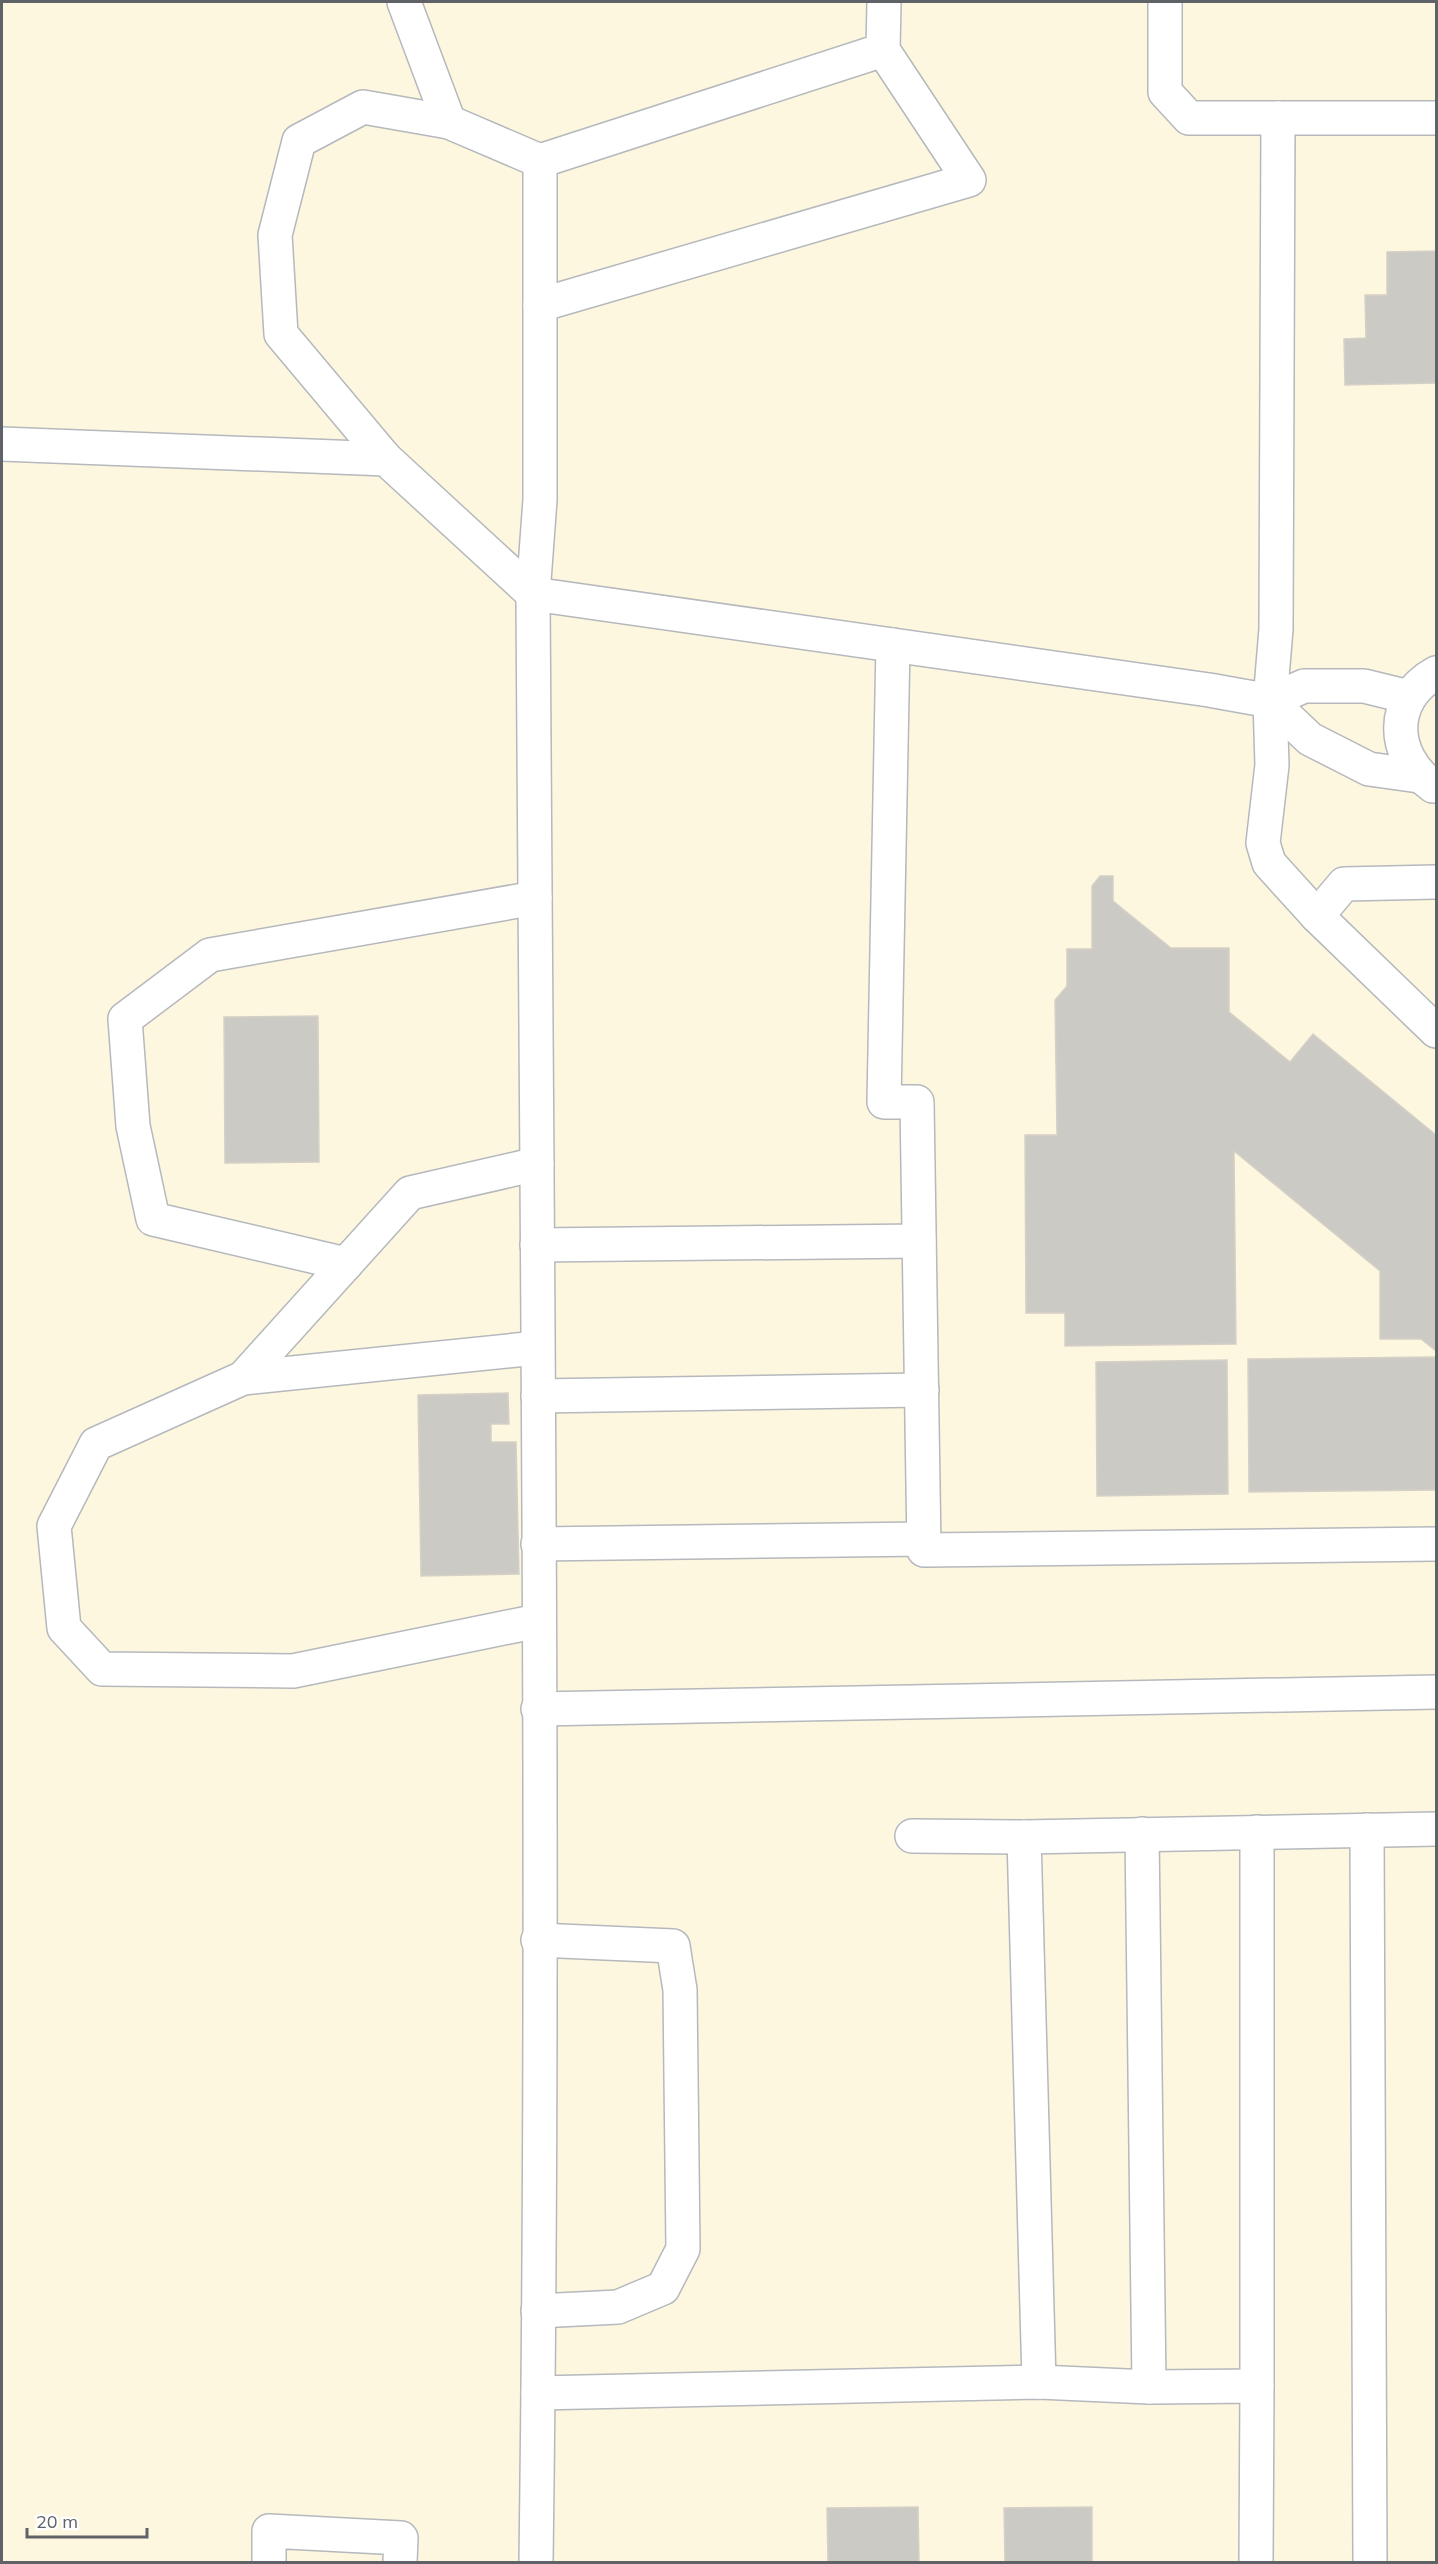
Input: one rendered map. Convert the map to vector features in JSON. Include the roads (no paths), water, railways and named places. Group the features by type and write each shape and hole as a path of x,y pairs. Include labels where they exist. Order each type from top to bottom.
{"lane":[{"path":"404,2 449,122"},
{"path":"540,305 969,180 883,50 884,2"},
{"path":"1165,2 1164,92 1189,118 1437,118"},
{"path":"883,50 540,161 449,122 363,107 299,141 275,235 281,334 386,459 534,594 1209,690 1270,701 1310,739 1369,769 1428,782"},
{"path":"1278,118 1276,629 1270,701 1272,765 1263,843 1269,862 1317,916 1437,1031"},
{"path":"536,2562 538,1396 534,594 540,500 540,161"},
{"path":"2,444 386,459"},
{"path":"893,645 884,1102 917,1102 924,1550 1437,1544"},
{"path":"1428,782 1407,757 1400,739 1401,717 1409,697 1423,680 1437,673"},
{"path":"1270,701 1304,686 1364,686 1409,697"},
{"path":"1317,916 1344,884 1437,882"},
{"path":"346,1264 153,1219 133,1126 125,1019 210,955 535,898"},
{"path":"243,1378 410,1193 537,1164"},
{"path":"537,1245 920,1241"},
{"path":"537,1348 243,1378 96,1444 54,1526 64,1628 102,1669 293,1671 538,1622"},
{"path":"538,1396 922,1390"},
{"path":"538,1544 924,1539"},
{"path":"538,1709 1437,1692"},
{"path":"912,1836 1024,1837 1437,1829"},
{"path":"1368,1830 1371,2562"},
{"path":"1256,2562 1257,1832"},
{"path":"1142,1834 1149,2387"},
{"path":"1024,1837 1039,2382"},
{"path":"538,1940 673,1946 680,1990 683,2248 663,2288 618,2307 538,2311"},
{"path":"538,2393 1039,2382 1149,2387 1257,2386"},
{"path":"269,2562 269,2531 401,2538 400,2562"}]}
